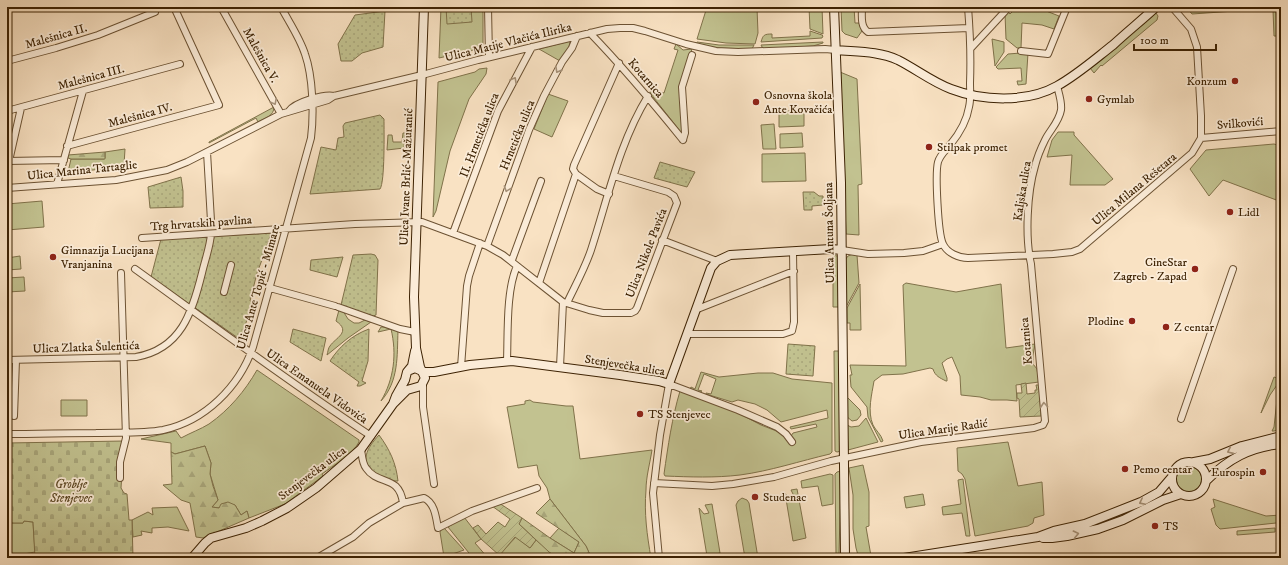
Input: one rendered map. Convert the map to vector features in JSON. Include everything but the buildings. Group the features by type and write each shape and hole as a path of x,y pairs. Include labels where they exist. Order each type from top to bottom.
{"street":[{"name":"Malešnica IV.","path":"67,146 218,105 174,7"},
{"name":"Malešnica V.","path":"222,7 281,114"},
{"name":"Ulica Ante Topić - Mimare","path":"7,434 155,431 170,428 184,423 214,404 240,375 251,353 311,138 309,69 305,54 281,7"},
{"name":"Ulica Ivane Brlić-Mažuranić","path":"422,371 416,348 414,332 414,297 424,7"},
{"path":"488,7 489,58"},
{"name":"Ulica Antuna Šoljana","path":"834,7 841,183 844,558"},
{"path":"862,7 863,26 865,30 871,32 969,28"},
{"path":"659,558 653,500 660,435 669,384 711,268 717,261 730,255 831,249 868,254 904,253 923,251 943,244 940,230 937,184 938,163 961,128 969,109 971,96 971,48 968,7"},
{"path":"971,48 1009,7"},
{"path":"1021,51 1048,54 1067,7"},
{"path":"836,50 860,51 887,56 898,60 937,83 971,96 1009,98 1045,91 1057,86 1092,62 1156,7"},
{"path":"1172,7 1191,29 1198,47 1201,138"},
{"name":"Malešnica II.","path":"7,61 98,35 155,12"},
{"name":"Ulica Matije Vlačića Ilirika","path":"422,75 607,29 633,28 716,51 836,50"},
{"name":"Kotarnica","path":"590,33 648,96 683,140 685,133 682,87 692,54"},
{"name":"Hrnetićka ulica","path":"487,246 529,130 544,96 562,62 574,44 577,36"},
{"name":"II. Hrnetićka ulica","path":"453,233 498,112 532,47"},
{"path":"609,194 597,189 576,174 574,165 619,63"},
{"name":"Malešnica III.","path":"7,112 180,64"},
{"name":"Ulica Marina Tartaglie","path":"7,188 116,180 160,171 187,162 281,114 296,110 311,102 328,100 334,96 422,75"},
{"name":"Kaljska ulica","path":"1029,256 1027,238 1028,217 1035,166 1045,140 1059,118 1061,111 1061,103 1057,86"},
{"path":"57,184 83,91"},
{"path":"560,367 565,302 590,252 624,142 648,96"},
{"path":"21,108 8,161 64,160"},
{"name":"Svilkovići","path":"1201,138 1281,131"},
{"name":"Ulica Milana Rešetara","path":"943,244 950,252 960,258 1061,254 1080,249 1189,156 1201,138"},
{"name":"Trg hrvatskih pavlina","path":"207,152 211,221"},
{"path":"539,283 576,174"},
{"name":"Ulica Nikole Pavića","path":"416,222 425,222 487,246 512,260 517,266 565,302 604,313 630,313 635,311 637,308 676,207 676,200 674,196 668,192 614,176"},
{"path":"512,260 541,181"},
{"name":"Trg hrvatskih pavlina","path":"142,238 286,228 416,222"},
{"name":"Ulica Zlatka Šulentića","path":"7,360 124,358 148,355 164,347 173,340 180,331 191,310 199,285 211,234"},
{"path":"662,240 717,261"},
{"path":"461,367 467,286 471,268 480,243"},
{"path":"687,334 783,334 792,331 794,271 793,252"},
{"name":"Kotarnica","path":"1029,256 1045,423"},
{"path":"224,292 231,265"},
{"path":"507,361 510,290 513,275 517,266"},
{"path":"135,269 251,353"},
{"path":"1181,419 1233,269"},
{"path":"696,309 794,271"},
{"path":"120,478 120,462 126,440 121,273"},
{"path":"270,288 337,307 400,329 414,332"},
{"name":"Ulica Ivane Brlić-Mažuranić","path":"410,370 416,348"},
{"name":"Ulica Emanuela Vidovića","path":"251,353 371,436"},
{"path":"14,416 16,360"},
{"name":"Stenjevečka ulica","path":"424,382 430,377 441,372 461,367 507,361 643,378 669,384 738,410 777,427 786,434 792,442"},
{"path":"423,407 425,375 422,371 416,368 410,370 406,375 406,379 408,385 413,387 420,397 423,407 434,484"},
{"name":"Stenjevečka ulica","path":"422,371 441,372"},
{"name":"Stenjevečka ulica","path":"393,404 406,379"},
{"path":"413,387 418,387 424,382"},
{"name":"Stenjevečka ulica","path":"192,558 211,538 254,525 287,508 325,480 361,450 393,404 407,390 413,387"},
{"name":"Ulica Marije Radić","path":"844,459 921,442 1038,428 1045,423"},
{"path":"904,558 1038,537 1054,531 1085,524 1141,502 1159,492 1171,478 1174,469 1178,465 1189,461 1194,462 1210,459 1242,446 1281,436"},
{"path":"1171,478 1174,488 1181,494 1186,496 1197,495 1202,491 1206,480 1219,468 1238,455 1252,450 1281,444"},
{"name":"Stenjevečka ulica","path":"361,450 365,467 375,476 395,485 400,491 403,503"},
{"path":"654,484 712,486 733,484 774,477 844,459"},
{"path":"1194,462 1203,469 1206,480"},
{"path":"317,558 403,503 424,498 431,504 438,528 472,511 537,488"},
{"path":"1038,537 1052,538 1098,529 1123,520 1163,500 1181,494"}],"green space":[{"path":"441,7 477,7 483,12 483,48 439,58"},
{"path":"446,7 471,7 472,22 447,24"},
{"path":"707,7 757,8 758,33 755,44 726,43 697,39"},
{"path":"809,7 822,7 823,34 810,29"},
{"path":"841,7 854,7 855,23 859,23 862,31 857,38 845,34 842,31"},
{"path":"1017,7 1036,7 1059,16 1054,29 1042,25 1022,23 1021,48 1017,48 1006,39 1005,14 1007,11 1010,14"},
{"path":"1186,7 1213,7 1213,10 1240,10 1240,7 1276,7 1277,36 1274,36 1273,10 1192,14"},
{"path":"385,11 383,47 362,53 352,61 341,61 338,44 355,15"},
{"path":"1156,13 1158,16 1157,20 1102,66 1101,65 1094,73 1090,68"},
{"path":"810,31 823,36 822,38 761,42 763,36 767,34 772,34 772,38 810,36"},
{"path":"992,39 1004,42 1004,52 995,66"},
{"path":"570,41 569,47 560,61 539,49"},
{"path":"697,42 719,45 754,45 752,49 719,48 696,44"},
{"path":"823,42 813,46 765,49 761,45"},
{"path":"676,44 683,50 692,49 680,86 682,133 650,93 651,89 664,93 678,50 674,49"},
{"path":"1028,53 1026,84 1018,85 1017,81 1022,81 1021,68 998,69 996,67 1008,54"},
{"path":"487,68 486,74 469,99 450,151 436,211 433,217 438,82 475,72 479,69"},
{"path":"840,72 857,79 862,184 858,185 859,235 846,234"},
{"path":"548,94 568,101 552,137 534,129"},
{"path":"274,107 271,115 266,118 258,122 256,118 209,143 209,142"},
{"path":"779,111 804,111 804,126 779,127"},
{"path":"380,115 384,119 384,156 383,177 380,189 310,194 321,147 336,150 338,138 344,137 343,126 345,123"},
{"path":"774,124 776,149 763,149 761,125"},
{"path":"1058,132 1074,132 1074,135 1113,179 1105,185 1070,185 1072,155 1047,157 1052,140"},
{"path":"403,133 405,133 404,148 387,150 388,135 392,135 393,142 402,142"},
{"path":"802,133 803,147 780,148 780,134"},
{"path":"1274,144 1281,146 1281,233 1279,201 1223,180 1209,196 1190,169 1206,150"},
{"path":"125,149 124,165 129,166 68,172 71,159 104,159 105,152"},
{"path":"105,152 105,159 68,158 68,155"},
{"path":"805,153 806,181 762,182 762,154"},
{"path":"660,162 695,172 687,187 654,178"},
{"path":"181,177 183,207 150,208 148,187"},
{"path":"803,192 814,192 819,196 823,196 823,205 812,206 812,210 804,210"},
{"path":"42,201 44,227 7,230 7,204"},
{"path":"271,233 257,273 250,301 252,302 241,340 151,277 161,239"},
{"path":"833,253 839,258 840,307 833,307"},
{"path":"853,254 857,255 859,283 846,307 845,260 848,256"},
{"path":"353,255 375,255 378,260 376,315 373,316 341,305"},
{"path":"20,256 21,269 7,270 7,258"},
{"path":"343,257 337,277 310,270 311,260"},
{"path":"24,277 25,291 7,292 7,278"},
{"path":"906,283 956,292 1001,284 1006,348 1035,344 1033,364 1037,369 1039,382 1016,385 1017,401 991,400 961,395 960,376 952,357 942,363 947,381 938,376 933,369 930,368 903,374 882,375 874,381 870,408 871,420 874,427 880,434 883,441 881,442 868,417 867,407 851,387 850,375 852,375 850,365 906,366 903,285"},
{"path":"860,284 861,330 850,330 850,323 847,323 847,308"},
{"path":"339,310 343,311 348,319 354,323 359,323 365,320 371,322 327,355 329,347 341,335 342,332 343,328 336,321"},
{"path":"381,327 383,327 391,329 378,332"},
{"path":"293,329 326,338 321,361 290,342"},
{"path":"369,329 368,361 362,381 366,383 357,386 359,382 330,361 346,342"},
{"path":"391,329 398,331 396,368 391,385 381,401 389,384 393,366 394,348"},
{"path":"788,344 815,346 813,376 786,374"},
{"path":"1281,348 1281,429 1272,431 1274,427 1278,390 1277,385 1261,413 1274,377 1277,378 1279,369 1278,358"},
{"path":"834,351 840,351 841,451 837,452 835,451"},
{"path":"257,370 359,440 359,442 348,455 322,474 323,476 285,504 249,518 247,511 241,515 235,505 219,508 212,507 218,500 210,474 211,463 205,446 175,454 171,452 171,443 141,439 176,431 181,438 203,428 223,413 236,400"},
{"path":"701,372 719,377 773,373 792,379 832,383 832,452 830,454 774,468 740,475 712,477 665,476 664,474 670,432 680,391 725,406 791,439 793,433 817,427 816,424 791,429 790,427 828,418 827,410 781,422 767,410 755,404 738,400 732,402 706,394 711,394 716,379 704,374 698,390 702,391 699,393 690,389 691,387 695,389"},
{"path":"1026,383 1027,394 1035,393 1035,390 1037,390 1036,385 1039,385 1041,416 1020,417 1019,399 1017,398 1017,393 1022,393 1021,384"},
{"path":"847,397 860,410 861,415 857,420 852,421 846,416"},
{"path":"61,400 87,400 87,416 61,416"},
{"path":"530,400 533,402 573,406 580,459 652,450 645,499 647,532 651,558 591,557 586,546 550,499 547,488 539,476 537,465 518,468 507,407 525,404 525,401"},
{"path":"866,418 878,442 848,450 847,425 851,427 859,426"},
{"path":"379,435 392,457 396,468 398,481 382,477 368,465 366,455 371,445"},
{"name":"Groblje Stenjevec","path":"124,441 121,488 124,493 127,494 129,520 132,520 133,558 35,558 33,522 24,521 23,523 7,523 7,443"},
{"path":"1008,442 1018,486 1042,482 1044,515 1034,518 1033,523 1028,526 975,536 965,479 958,471 957,448"},
{"path":"205,446 211,463 210,474 218,500 212,507 219,508 221,504 228,502 235,505 241,515 247,511 249,518 203,538 196,537 190,503 181,500 163,485 172,484 171,452 175,454"},
{"path":"863,465 869,492 869,526 866,527 871,556 862,558 858,555 853,529 853,495 849,468"},
{"path":"1189,466 1198,470 1202,479 1198,488 1189,492 1180,488 1176,479 1180,470"},
{"path":"841,471 839,555 836,554 835,474"},
{"path":"830,474 833,475 833,504 822,506 818,486 802,488 801,481"},
{"path":"963,479 970,536 966,536 962,513 943,515 942,507 961,504 958,480"},
{"path":"797,489 806,538 793,541 785,493 790,498 795,498 791,490"},
{"path":"923,494 925,505 906,508 904,497"},
{"path":"742,498 747,500 749,503 758,558 745,558 736,505"},
{"path":"550,499 586,546 591,557 590,558 558,558 549,552 519,524 522,518 574,553 579,542 536,513"},
{"path":"1213,499 1266,516 1281,515 1281,524 1276,523 1220,529 1216,525 1211,509 1215,507"},
{"path":"499,503 522,518 519,524 536,540 530,548 515,537 500,555 502,558 496,558 499,555 481,539 473,528 478,525 486,534 498,522 505,527 510,519 492,506"},
{"path":"712,504 720,553 707,556 699,508 704,514 709,513 705,505"},
{"path":"177,507 189,531 168,527 152,528 152,533 141,531 142,535 133,537 132,520 148,512 153,515 152,508"},
{"path":"464,517 481,539 475,543 488,558 473,558 448,527"},
{"path":"23,521 33,522 35,552 7,557 7,523 23,523"},
{"path":"444,528 464,550 444,557 440,532"},
{"path":"559,528 579,542 574,553 550,538"},
{"path":"1275,528 1275,532 1237,535 1237,531"},
{"path":"516,537 530,548 536,540 558,558 502,558 499,555"}],"place":[{"name":"Konzum","path":"1235,81"},
{"name":"Gymlab","path":"1089,99"},
{"name":"Osnovna škola Ante Kovačića","path":"756,102"},
{"name":"Stilpak promet","path":"929,147"},
{"name":"Lidl","path":"1230,212"},
{"name":"Gimnazija Lucijana Vranjanina","path":"53,257"},
{"name":"CineStar Zagreb - Zapad","path":"1195,269"},
{"name":"Plodine","path":"1132,321"},
{"name":"Z centar","path":"1166,327"},
{"name":"TS Stenjevec","path":"640,414"},
{"name":"Pemo centar","path":"1125,469"},
{"name":"Eurospin","path":"1263,472"},
{"name":"Studenac","path":"755,497"},
{"name":"TS","path":"1155,526"}]}
